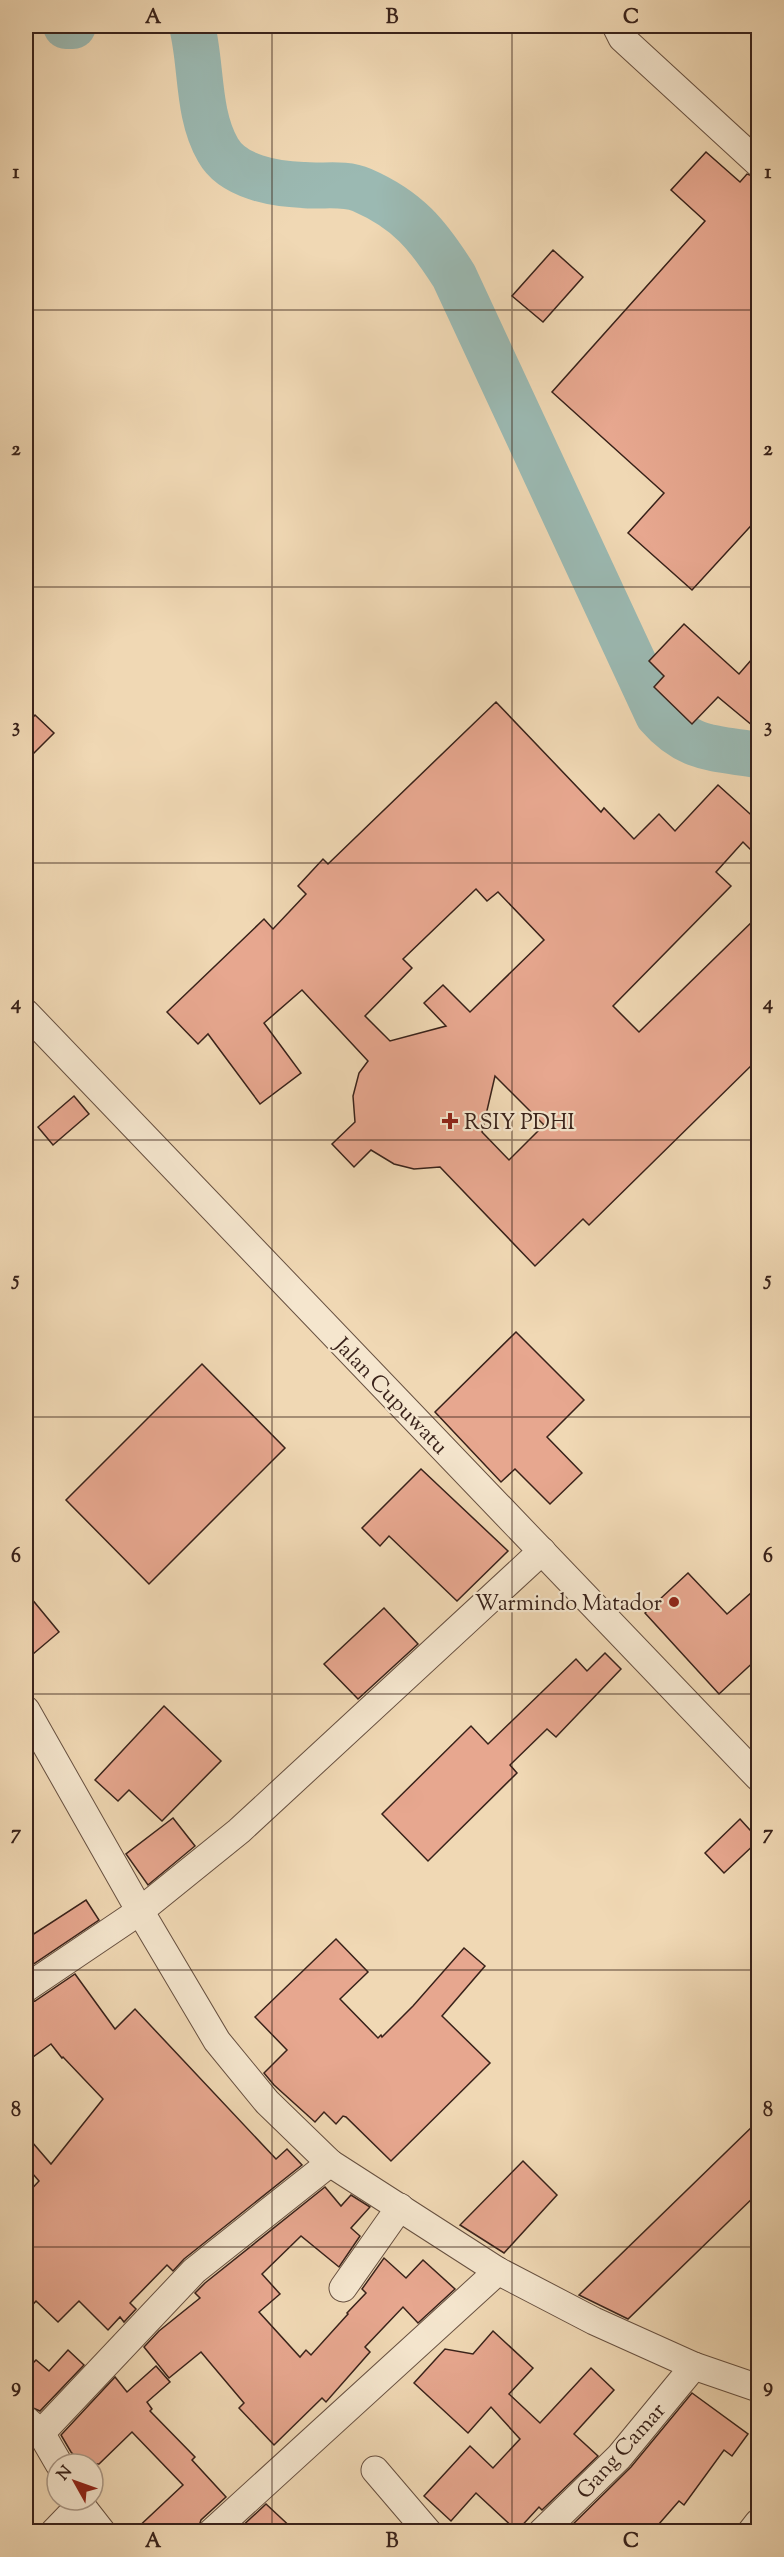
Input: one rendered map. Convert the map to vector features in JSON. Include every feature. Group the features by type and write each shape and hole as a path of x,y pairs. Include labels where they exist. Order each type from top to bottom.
{"street":[{"path":"616,26 622,38 759,163"},
{"name":"Jalan Cupuwatu","path":"26,1013 759,1777"},
{"path":"26,1988 140,1911 239,1831 542,1551"},
{"path":"26,1710 217,2041 267,2102 330,2163 498,2271 594,2321 694,2366 759,2388"},
{"path":"51,2452 33,2427 194,2271 330,2163"},
{"path":"343,2288 400,2207"},
{"path":"212,2532 498,2271"},
{"name":"Gang Camar","path":"542,2532 619,2457 694,2366"},
{"path":"375,2469 428,2532"},
{"path":"54,2532 71,2512"},
{"path":"85,2512 102,2532"},
{"path":"751,2532 759,2523"}],"building":[{"path":"706,152 740,182 747,174 759,178 759,517 692,590 628,533 664,493 552,392 705,221 671,190"},
{"path":"553,250 583,277 543,322 512,296"},
{"path":"684,624 739,674 759,651 759,731 718,697 692,724 654,687 664,676 649,661"},
{"path":"496,702 601,812 604,808 634,839 659,814 675,831 718,785 759,822 759,858 743,842 716,872 731,886 613,1006 639,1032 759,915 759,1058 589,1225 583,1219 535,1266 440,1167 414,1169 394,1164 371,1150 354,1167 332,1144 355,1122 353,1096 359,1073 368,1061 302,990 264,1023 301,1073 260,1104 208,1034 198,1044 167,1012 264,919 273,929 306,894 298,886 323,859 328,864","holes":["476,889 487,901 498,892 544,940 470,1012 443,985 424,1003 446,1026 390,1041 365,1016 412,968 403,959","495,1076 544,1125 509,1160 482,1132"]},
{"path":"35,715 54,733 26,761 26,725"},
{"path":"74,1096 89,1114 53,1145 38,1127"},
{"path":"516,1332 584,1400 547,1437 582,1473 550,1504 515,1469 501,1482 435,1412"},
{"path":"202,1364 285,1448 149,1584 66,1500"},
{"path":"421,1469 508,1551 457,1601 389,1536 380,1546 362,1528"},
{"path":"688,1573 727,1614 759,1586 759,1657 719,1694 645,1613"},
{"path":"26,1592 59,1632 26,1660"},
{"path":"384,1608 418,1644 358,1699 324,1664"},
{"path":"605,1653 621,1669 556,1737 547,1729 510,1765 517,1773 428,1861 382,1814 471,1726 488,1744 576,1659 587,1671"},
{"path":"164,1706 221,1761 162,1821 129,1790 118,1801 95,1780"},
{"path":"173,1818 195,1846 148,1885 126,1854"},
{"path":"740,1819 759,1840 724,1873 705,1853"},
{"path":"86,1900 99,1920 26,1969 26,1939"},
{"path":"336,1939 368,1972 340,1999 378,2038 381,2035 382,2037 413,2006 464,1948 485,1966 442,2016 490,2063 391,2161 346,2117 343,2116 336,2124 324,2112 315,2122 264,2073 287,2050 255,2017"},
{"path":"75,1974 115,2029 135,2009 276,2159 287,2149 302,2165 184,2259 173,2271 167,2265 130,2303 136,2309 124,2322 120,2317 108,2330 79,2301 58,2322 36,2301 26,2312 26,2195 39,2181 26,2166 26,2135 51,2164 103,2099 51,2044 26,2062 26,2003 35,2001"},
{"path":"759,2120 759,2192 628,2319 579,2295"},
{"path":"523,2161 557,2195 504,2253 460,2225"},
{"path":"325,2187 341,2206 351,2195 370,2207 351,2228 360,2236 339,2267 301,2236 262,2274 280,2294 259,2312 300,2357 306,2350 311,2355 366,2293 362,2289 384,2258 406,2278 423,2260 455,2289 418,2323 403,2307 365,2347 370,2352 326,2402 322,2398 274,2445 239,2408 244,2403 201,2352 169,2378 144,2347 159,2331 200,2298 195,2293 205,2283"},
{"path":"493,2331 533,2368 509,2394 540,2423 591,2368 614,2390 574,2434 598,2456 542,2510 539,2507 517,2531 476,2493 451,2521 424,2496 470,2446 493,2468 520,2439 491,2407 468,2433 414,2383 445,2349 473,2354"},
{"path":"68,2350 84,2365 40,2411 26,2405 26,2370 36,2360 49,2371"},
{"path":"156,2366 170,2382 147,2402 152,2409 150,2411 195,2457 192,2460 226,2497 201,2520 197,2532 133,2532 183,2485 132,2432 105,2458 105,2452 71,2452 61,2435 115,2377 127,2392"},
{"path":"692,2393 748,2434 732,2456 724,2450 684,2505 679,2501 652,2532 565,2532 631,2467"},
{"path":"266,2504 296,2532 236,2532"}],"waterway":[{"path":"66,26 73,26"},
{"path":"192,26 206,121 211,136 225,159 244,173 268,181 348,186 362,190 392,206 426,236 454,276 658,715 669,727 692,742 716,749 758,755"}],"place":[{"name":"RSIY PDHI","path":"450,1121"},
{"name":"Warmindo Matador","path":"674,1602"}]}
